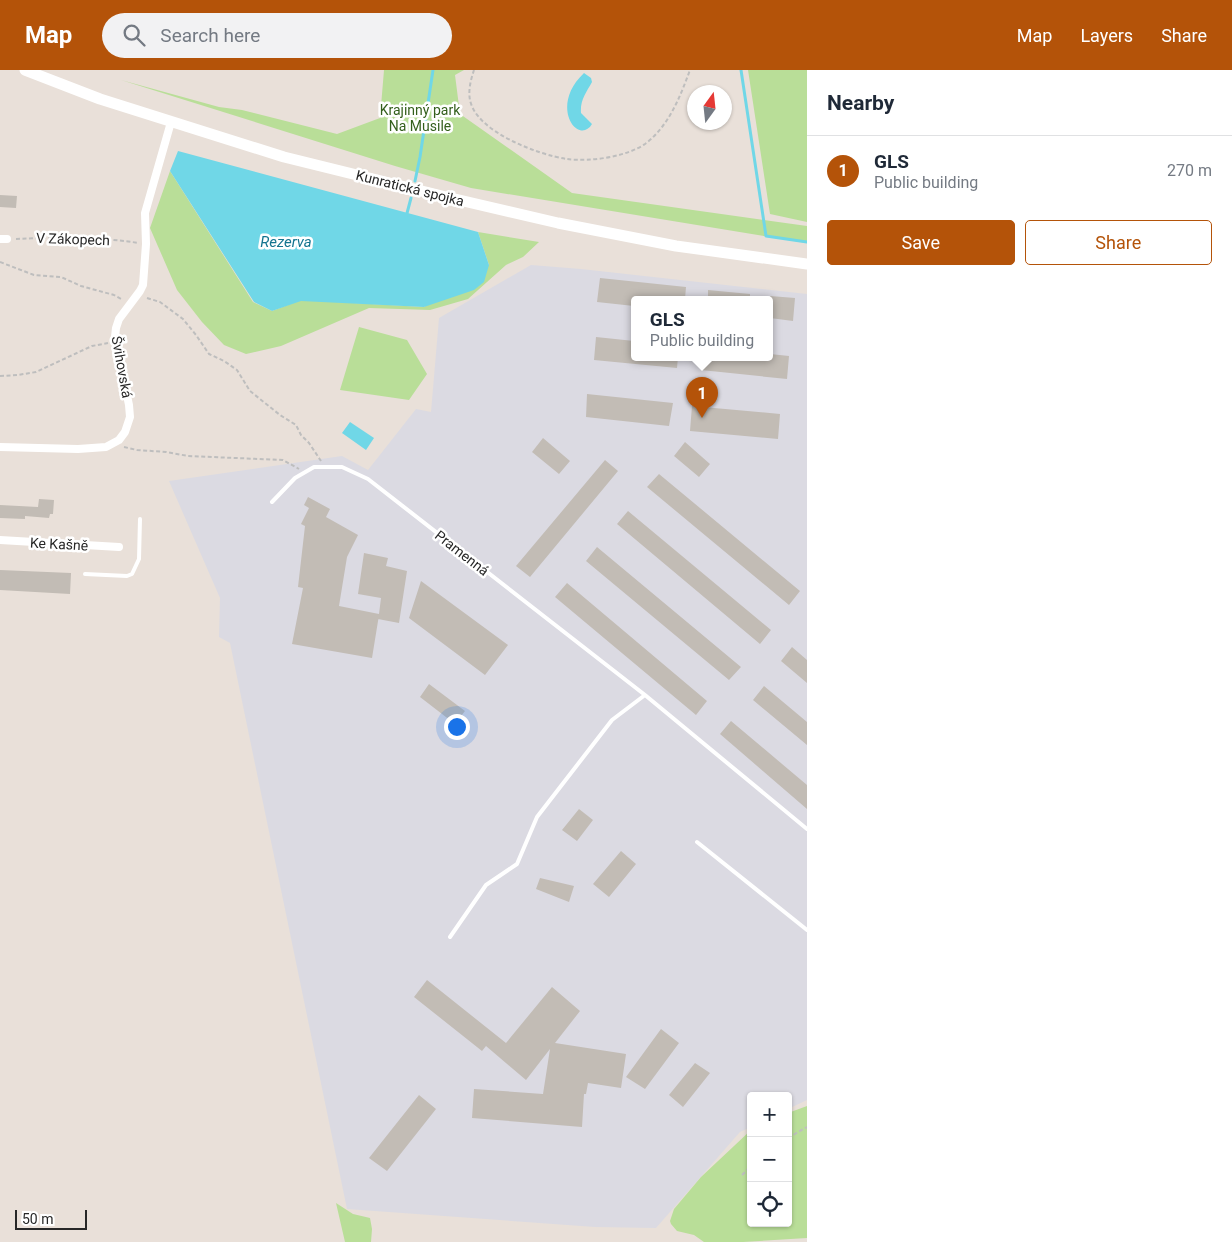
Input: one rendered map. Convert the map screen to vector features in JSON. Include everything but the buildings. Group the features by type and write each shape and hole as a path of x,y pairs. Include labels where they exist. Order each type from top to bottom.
{"main road":[{"name":"Kunratická spojka","path":"24,70 100,99 284,157 558,223 676,246 807,264"}],"street":[{"name":"Švihovská","path":"0,447 106,447 118,440 125,432 130,417 126,387 116,342 116,328 119,319 143,285 148,200 171,122"},
{"name":"Ke Kašně","path":"0,540 119,547"}],"lane":[{"name":"Pramenná","path":"272,502 294,478 314,467 342,467 368,479 645,696 807,829"},
{"path":"85,574 127,576 132,574 138,559 140,518"},
{"path":"450,937 486,885 517,864 537,817 612,720 645,696"},
{"path":"697,842 807,930"}],"path":[{"path":"474,70 470,83 470,101 478,117 500,134 520,144 568,159 599,159 623,154 644,144 664,125 680,97 690,70"},
{"name":"V Zákopech","path":"3,239 52,238 108,240 146,244"},
{"path":"0,262 34,275 61,277 81,286 114,295 130,303"},
{"path":"138,294 160,302 183,319 209,354 237,370 250,391 296,425 301,435 309,443 325,467"},
{"path":"0,376 36,372 60,360 68,359 92,346 116,342"},
{"path":"122,446 137,450 188,456 283,460 304,473"},
{"path":"790,1137 807,1127"},
{"path":"742,1175 747,1170"}],"shaded area":[{"path":"531,265 807,294 807,1100 792,1107 792,1092 747,1092 747,1129 740,1132 656,1228 595,1227 347,1209 230,643 219,637 220,598 169,481 342,456 368,470 416,409 431,412 439,318"}],"green space":[{"name":"Krajinný park Na Musile","path":"384,70 464,70 455,75 460,114 572,193 807,226 807,243 471,188 121,80 219,107 242,110 337,134 380,118"},
{"path":"748,70 807,70 807,222 770,214"},
{"path":"170,171 253,302 272,311 301,300 424,307 489,265 478,232 539,242 523,257 506,265 468,299 430,310 369,308 281,346 246,354 224,345 202,322 177,290 150,228"},
{"path":"359,327 407,340 427,374 409,400 340,390"},
{"path":"807,1106 807,1238 743,1242 704,1242 694,1235 677,1231 670,1221 674,1209 701,1177 747,1134 747,1227 792,1227 792,1112"},
{"path":"336,1203 353,1214 370,1218 372,1229 371,1242 345,1242"}],"water":[{"path":"584,73 591,78 592,82 582,100 581,113 592,124 586,130 580,130 574,126 567,110 568,98 573,86"},
{"name":"Rezerva","path":"178,151 478,232 489,265 484,282 474,290 424,307 301,301 272,311 254,302 170,171"},
{"path":"350,422 374,438 366,450 342,433"}],"waterway":[{"path":"415,181 433,70"},
{"path":"741,70 766,236 807,242"},
{"path":"406,217 411,198"}],"place":[{"name":"GLS","path":"702,418"}]}
